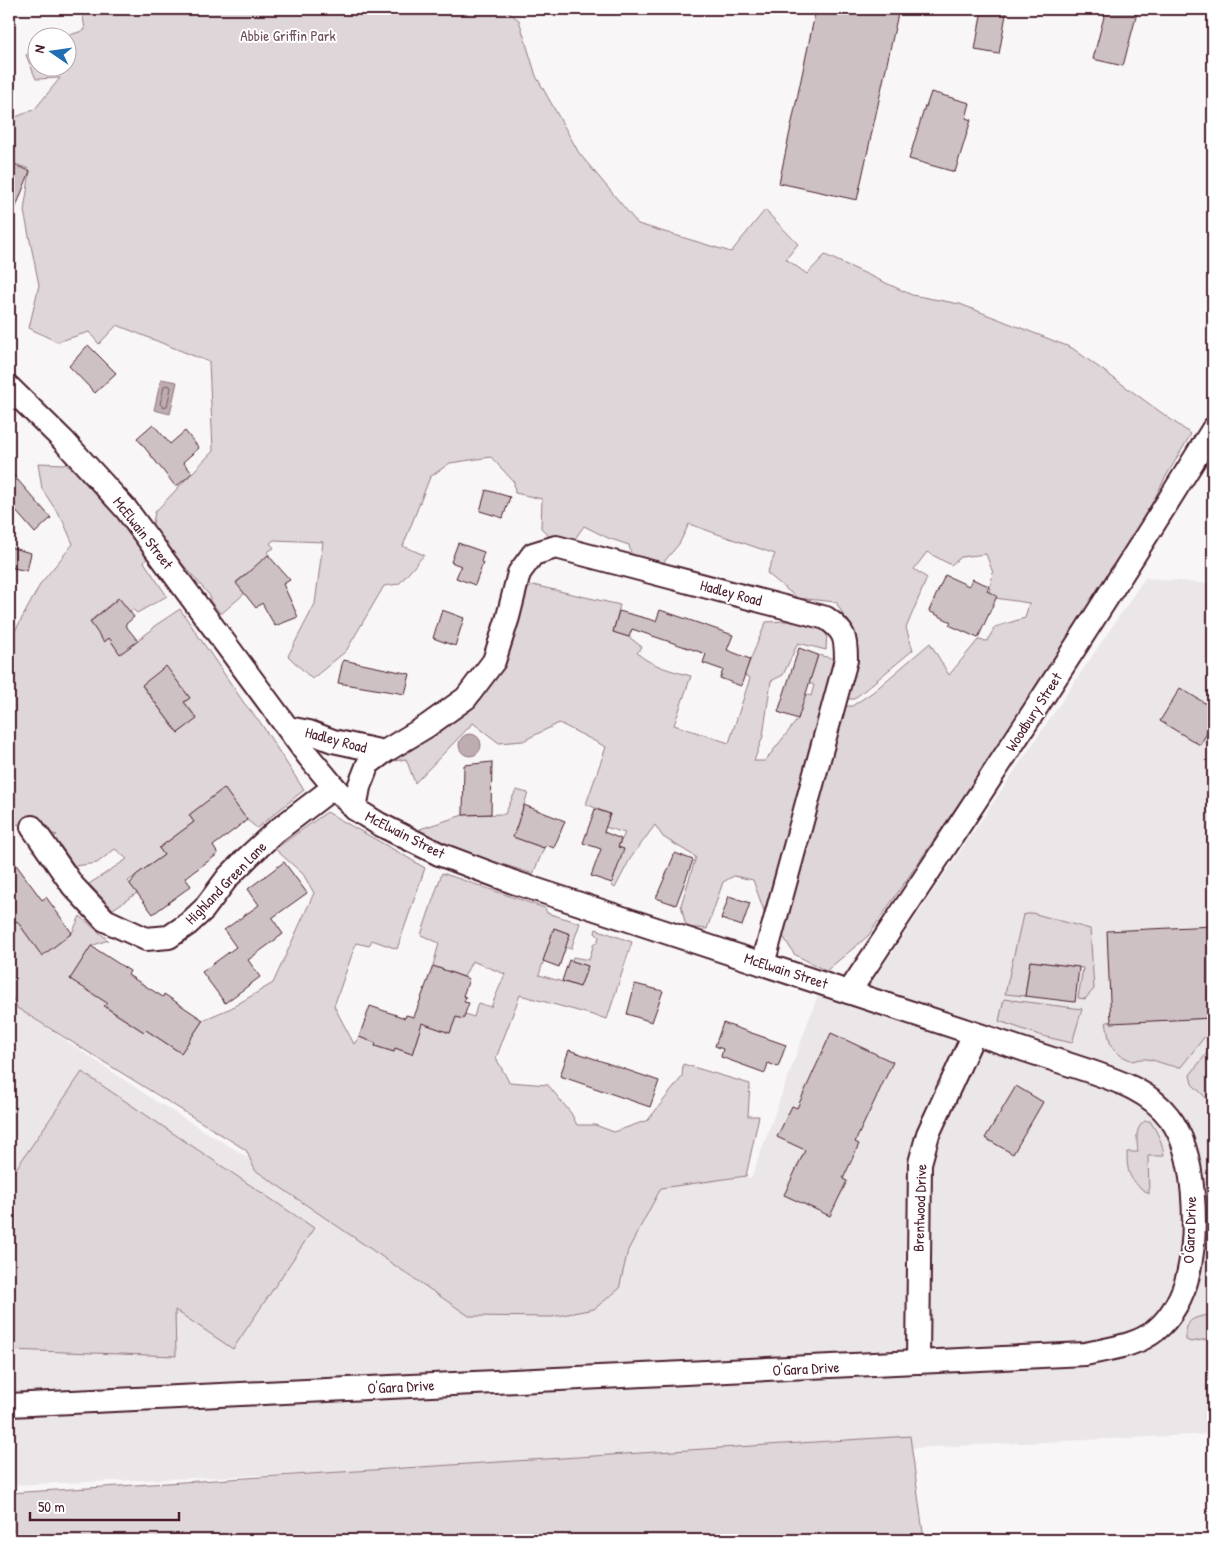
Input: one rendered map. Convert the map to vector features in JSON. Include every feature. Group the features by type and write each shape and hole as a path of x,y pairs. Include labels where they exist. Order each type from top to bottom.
{"street":[{"name":"McElwain Street","path":"13,397 63,440 126,509 288,728 334,787 355,809 408,840 513,882 974,1034"},
{"name":"Woodbury Street","path":"849,992 1047,693 1213,429"},
{"name":"Hadley Road","path":"355,809 359,786 368,764 466,698 494,661 508,618 519,573 533,554 556,547 826,618 837,626 844,636 846,660 763,964"},
{"name":"Hadley Road","path":"288,728 384,752"},
{"name":"Highland Green Lane","path":"32,827 73,886 105,920 146,939 169,937 188,924 204,909 228,877 275,832 334,787"},
{"name":"O'Gara Drive","path":"9,1405 784,1370 1085,1354 1141,1340 1156,1330 1170,1315 1180,1297 1188,1276 1192,1237 1191,1173 1180,1134 1170,1118 1158,1105 1147,1096 1118,1081 974,1034"},
{"name":"Brentwood Drive","path":"918,1362 920,1163 928,1134 974,1034"}],"shaded area":[{"path":"1145,578 1213,584 1213,1434 612,1462 9,1485 9,1002 154,1100 473,1296 651,1144 751,1179 819,992 857,1004"}],"green space":[{"name":"Abbie Griffin Park","path":"82,9 504,9 519,20 536,76 579,153 638,224 731,252 765,210 798,244 786,259 807,274 825,255 912,295 960,304 1072,348 1191,434 1165,478 1116,575 1011,732 990,758 868,936 826,971 794,954 775,923 834,706 852,706 873,692 930,643 949,675 978,640 987,641 995,627 1025,618 1029,603 988,597 993,573 986,554 961,557 951,565 927,552 914,569 927,578 906,628 913,650 854,699 844,699 855,636 836,602 797,598 767,573 775,554 689,524 679,544 662,564 632,558 629,545 608,538 584,526 572,543 551,538 541,528 542,499 515,493 514,482 491,457 450,463 430,477 403,546 424,555 399,584 384,586 346,651 312,679 288,656 315,604 323,542 274,540 270,543 274,548 267,552 270,556 236,582 245,593 221,614 210,601 210,596 152,528 155,512 213,451 209,362 117,325 99,344 89,332 57,342 29,328 39,285 24,211 30,171 9,162 9,120 35,109 60,78 78,78 78,32 85,30"},
{"path":"38,463 65,464 126,509 156,548 144,562 167,596 137,613 132,609 130,613 118,598 90,621 104,642 109,638 120,653 180,609 244,703 260,722 304,790 257,828 247,820 224,789 189,815 194,822 159,848 164,855 128,881 137,893 113,909 89,884 127,859 115,849 97,863 75,866 52,837 57,835 13,823 9,826 9,642 41,583 73,544 63,521 42,489","holes":["166,667 190,698 184,702 197,718 178,733 142,686"]},
{"path":"533,585 620,605 613,632 629,637 642,647 637,653 643,658 662,668 691,676 674,725 729,743 750,678 744,675 766,622 788,621 827,629 826,650 798,643 783,675 771,681 763,736 754,761 765,761 798,719 805,694 811,696 814,685 809,683 818,655 840,660 764,911 753,880 734,876 723,882 707,929 686,927 681,905 696,857 663,837 655,825 630,859 615,888 612,886 618,847 625,833 605,827 610,814 586,804 606,747 559,723 523,741 499,743 473,723 415,783 406,759 395,761 408,744 443,727 520,595"},
{"path":"516,790 528,793 513,837 544,848 533,874 467,853 421,833 420,829 463,815 505,814"},
{"path":"327,812 425,868 397,949 372,940 369,946 356,943 334,1006 354,1044 359,1037 376,1043 375,1046 394,1052 395,1048 412,1054 422,1023 450,1033 456,1017 463,1019 465,1014 474,1017 478,1003 491,1007 505,974 472,961 464,977 433,966 439,943 421,935 442,873 545,908 547,913 580,923 571,949 565,947 570,934 554,928 539,975 580,987 588,966 572,961 573,957 589,960 594,943 597,943 599,937 595,933 596,929 632,942 607,1019 520,995 496,1058 509,1082 548,1085 571,1113 577,1125 595,1125 614,1132 648,1120 682,1077 683,1064 750,1084 748,1116 759,1116 746,1176 661,1188 628,1250 619,1289 594,1309 552,1317 469,1316 255,1170 246,1150 17,1008 9,991 9,916 13,923 17,921 42,955 72,933 80,916 108,940 91,946 107,1003 105,1007 144,1032 146,1030 181,1053 203,1020 231,1008 273,983 314,893 303,874 275,849"},
{"path":"1032,913 1090,929 1094,989 1085,999 1078,998 1083,968 1030,961 1025,996 1005,994 1023,915"},
{"path":"1004,999 1082,1009 1072,1043 1042,1036 999,1021"},
{"path":"1213,1018 1213,1026 1181,1067 1145,1059 1133,1061 1119,1054 1110,1043 1106,1022"},
{"path":"1213,1045 1213,1105 1192,1084 1190,1075"},
{"path":"82,1072 314,1228 233,1349 175,1310 176,1356 9,1350 9,1179"},
{"path":"1145,1121 1150,1121 1155,1129 1161,1142 1164,1156 1148,1156 1149,1194 1131,1177 1127,1160 1127,1152 1138,1152 1138,1131"},
{"path":"1213,1315 1213,1338 1191,1342 1186,1340 1190,1321"},
{"path":"910,1436 924,1540 9,1540 9,1493"}],"water":[{"path":"161,379 177,382 170,414 154,410"},
{"path":"470,734 478,737 481,745 478,753 470,756 462,753 459,745 462,737"}],"building":[{"path":"816,9 899,9 857,200 779,183"},
{"path":"982,9 1007,9 999,54 975,50"},
{"path":"1106,9 1138,9 1123,66 1093,59"},
{"path":"931,92 970,103 966,118 971,120 955,172 909,159"},
{"path":"9,163 30,171 10,222 9,222"},
{"path":"88,345 116,373 95,393 69,366"},
{"path":"153,424 170,444 185,431 199,448 183,462 192,473 176,487 137,438"},
{"path":"9,470 51,518 35,533 9,503"},
{"path":"486,490 510,497 503,518 480,511"},
{"path":"458,543 484,552 481,562 483,563 475,585 456,578 461,566 451,562"},
{"path":"9,547 31,553 27,571 9,567"},
{"path":"268,555 290,580 283,584 298,617 275,626 262,603 256,608 236,583"},
{"path":"945,575 969,586 972,579 989,586 987,591 997,596 978,638 949,625 951,622 929,611"},
{"path":"119,598 134,617 125,625 138,641 120,654 109,638 104,642 90,622"},
{"path":"442,610 464,618 455,646 433,638"},
{"path":"660,610 733,635 727,650 750,659 741,686 720,678 723,670 703,663 706,654 632,629 629,637 613,632 619,611 656,621"},
{"path":"799,648 818,655 798,719 778,712"},
{"path":"343,660 410,674 405,694 338,683"},
{"path":"166,666 190,698 184,702 197,719 178,733 142,685"},
{"path":"1180,688 1213,708 1213,723 1200,745 1160,721"},
{"path":"492,762 491,814 463,815 464,765"},
{"path":"224,788 247,820 213,846 218,854 185,878 191,886 153,914 130,884 136,875 164,855 159,848 194,822 189,815"},
{"path":"524,805 565,821 554,848 546,845 544,848 513,837"},
{"path":"595,809 610,814 604,832 621,839 618,847 624,849 612,883 591,876 601,849 583,843"},
{"path":"675,853 693,860 676,905 656,898"},
{"path":"9,855 42,900 46,897 72,933 42,956 17,921 9,926"},
{"path":"284,862 307,893 272,918 283,934 248,960 260,977 225,1003 202,972 236,947 224,930 259,905 248,889"},
{"path":"729,896 750,903 742,926 721,919"},
{"path":"1213,926 1213,1018 1111,1023 1107,931"},
{"path":"554,928 570,934 559,967 543,961"},
{"path":"91,946 130,971 128,975 163,997 164,994 203,1020 181,1053 104,1006 107,1003 70,979"},
{"path":"569,960 588,966 580,987 562,981"},
{"path":"1030,961 1079,967 1075,1002 1025,996"},
{"path":"433,966 469,979 463,996 466,997 464,1002 469,1003 463,1019 456,1017 450,1033 422,1023 412,1054 395,1048 394,1052 375,1046 376,1043 359,1037 370,1006 405,1018 406,1015 414,1017"},
{"path":"635,984 663,991 652,1022 627,1014"},
{"path":"723,1023 786,1045 778,1067 768,1063 765,1073 721,1057 723,1049 715,1046"},
{"path":"831,1033 893,1062 855,1142 859,1144 843,1179 847,1181 830,1216 784,1195 805,1150 777,1137 792,1106 797,1108"},
{"path":"569,1050 659,1081 650,1107 560,1076"},
{"path":"1016,1086 1043,1102 1013,1154 985,1138"}]}
